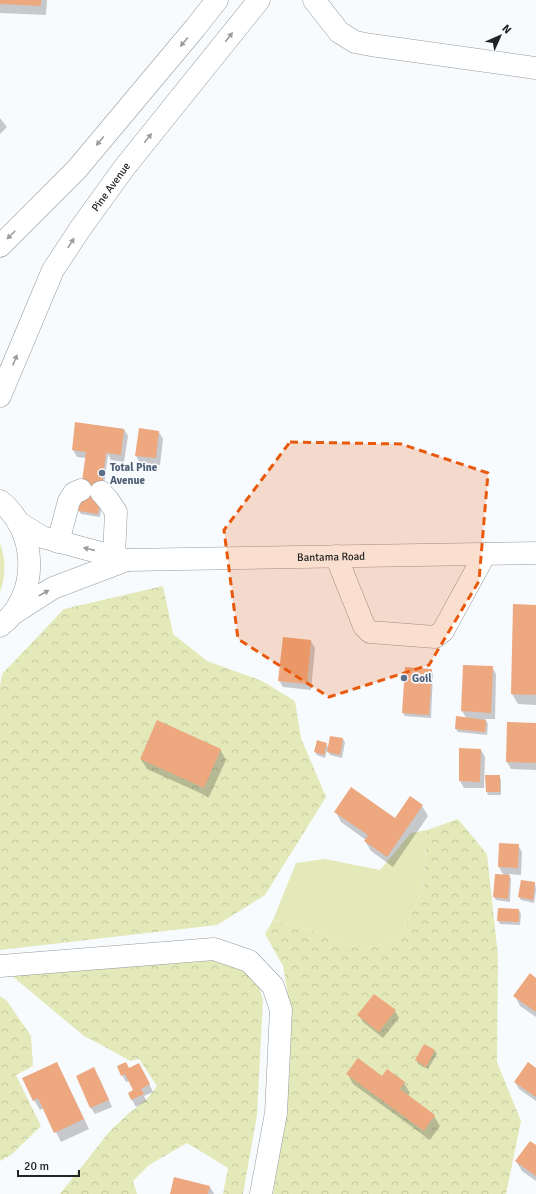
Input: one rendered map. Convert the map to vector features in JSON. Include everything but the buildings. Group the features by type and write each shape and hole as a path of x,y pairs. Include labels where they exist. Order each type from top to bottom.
{"main road":[{"path":"0,246 77,169 217,0"},
{"name":"Pine Avenue","path":"0,396 53,270 80,229 124,168 259,0"},
{"path":"314,0 339,32 355,42 536,68"},
{"path":"58,542 69,501 74,493 91,491 108,500 116,512 121,557"},
{"path":"0,501 12,513 19,523 29,549 28,577 25,590 6,620"},
{"path":"19,523 42,537 121,557"},
{"name":"Bantama Road","path":"121,557 536,553"},
{"path":"336,556 364,626 370,632 435,637 443,631 485,554"},
{"path":"6,620 53,588 121,557"},
{"path":"0,966 214,949 249,962 273,986 281,1010 276,1113 261,1194"}],"highlighted area":[{"path":"290,442 401,444 488,473 479,581 429,665 329,697 238,639 224,530"}],"green space":[{"path":"0,543 4,568 0,592"},
{"path":"163,586 173,634 207,661 262,681 295,701 301,738 326,797 265,895 217,925 0,950 0,686 2,674 64,609"},
{"path":"458,819 487,854 498,956 497,1062 521,1121 506,1194 273,1194 283,1131 288,995 283,966 265,934 273,920 303,928 361,949 399,940 423,890 427,830"},
{"path":"427,830 423,890 399,940 361,949 303,928 273,920 296,863 325,859 380,870 411,833"},
{"path":"215,956 238,964 257,980 263,1000 257,1115 243,1194 223,1194 228,1168 187,1143 149,1165 133,1181 137,1194 60,1194 109,1132 129,1113 146,1100 157,1086 139,1059 130,1061 84,1036 6,971"},
{"path":"0,996 7,1001 31,1036 33,1066 16,1075 41,1126 11,1155 0,1161"}],"place":[{"name":"Total Pine Avenue","path":"102,473"},
{"name":"Goil","path":"404,678"}]}
